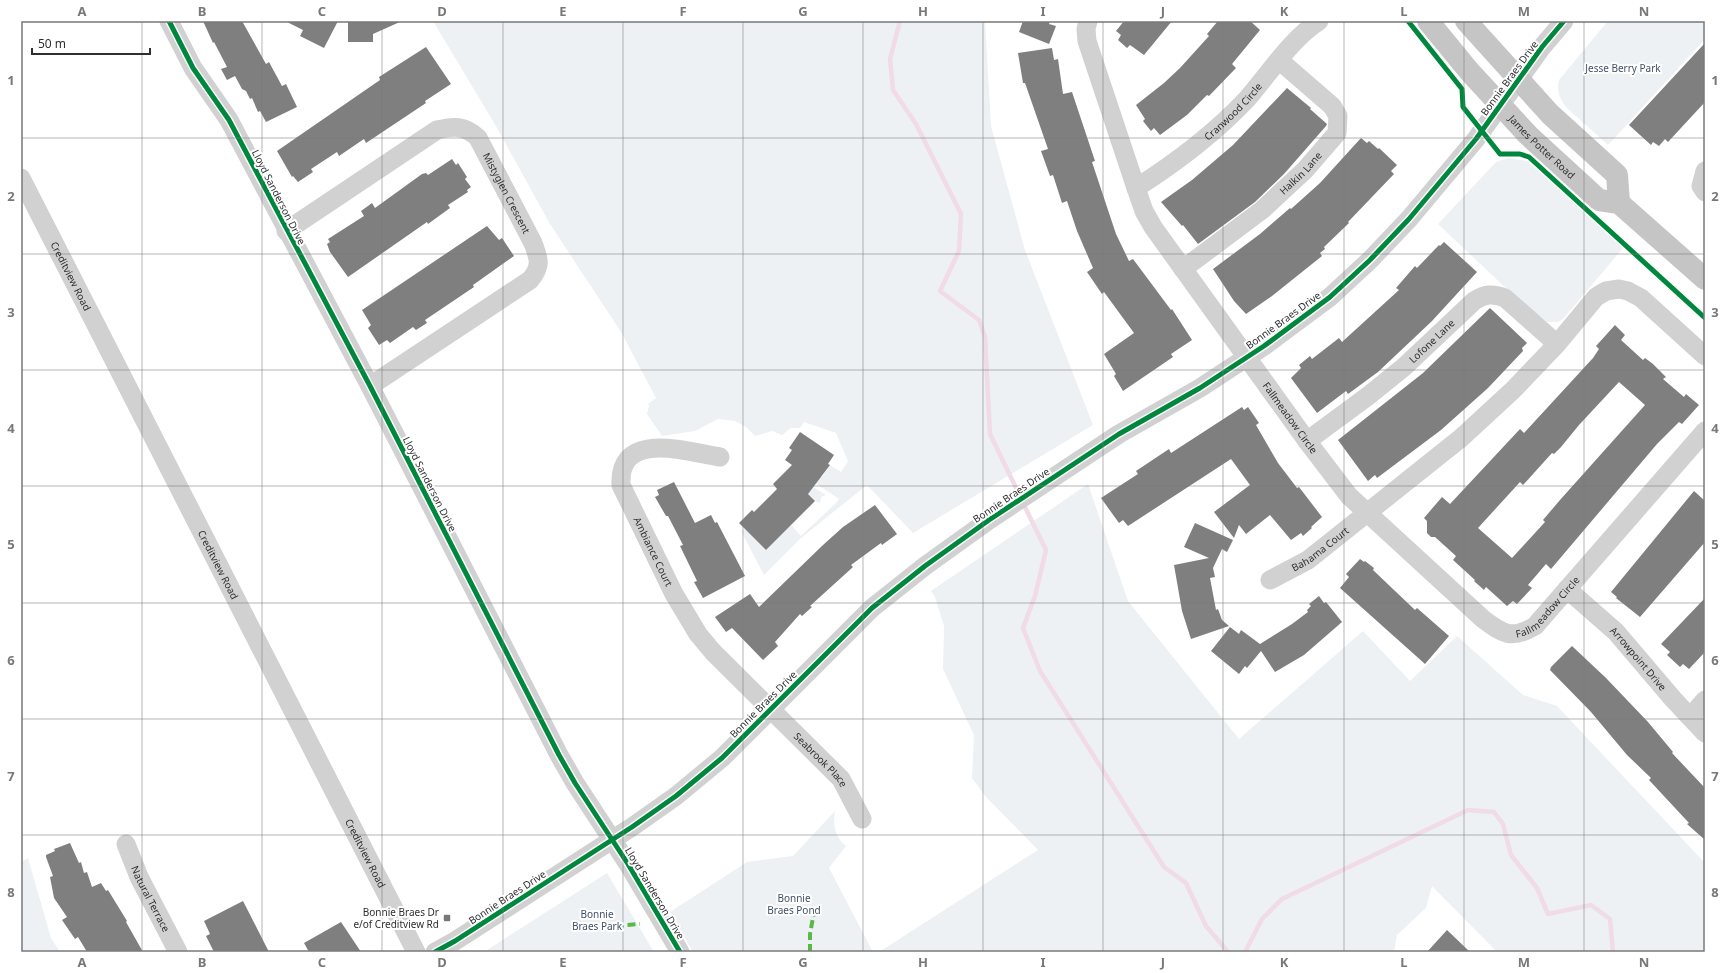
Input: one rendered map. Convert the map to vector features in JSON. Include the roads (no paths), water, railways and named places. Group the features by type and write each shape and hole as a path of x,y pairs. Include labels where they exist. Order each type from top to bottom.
{"main road":[{"name":"James Potter Road","path":"1428,21 1469,71 1528,135 1599,200 1619,203"},
{"path":"1466,21 1550,114 1617,175 1619,203 1705,279"}],"street":[{"name":"Lloyd Sanderson Drive","path":"169,21 193,68 229,120 286,231 370,386 559,755 680,952"},
{"path":"1088,21 1086,29 1087,41 1144,211 1153,227 1246,357"},
{"name":"Cranwood Circle","path":"1136,188 1163,171 1205,140 1241,105 1280,61 1301,34 1319,21"},
{"name":"Bonnie Braes Drive","path":"435,952 455,941 648,817 703,774 771,709 872,608 925,566 989,520 1119,434 1200,388 1330,297 1370,260 1409,220 1476,139 1542,47 1564,21"},
{"name":"Halkin Lane","path":"1183,269 1262,210 1305,170 1337,133 1338,116 1332,106 1280,61"},
{"name":"Mistyglen Crescent","path":"286,231 437,130 452,127 462,128 471,131 478,138 533,243 538,256 537,271 530,280 370,386"},
{"path":"1705,171 1701,186 1705,192"},
{"name":"Creditview Road","path":"21,178 416,952"},
{"path":"1367,513 1482,420 1513,390 1556,344 1596,297 1606,291 1619,289 1630,291 1641,298 1705,356"},
{"name":"Lofone Lane","path":"1307,441 1368,396 1404,367 1474,301 1484,295 1498,295 1505,298 1556,344"},
{"name":"Fallmeadow Circle","path":"1246,357 1349,496 1498,631 1512,635 1523,633 1534,626 1705,431"},
{"name":"Ambiance Court","path":"720,457 659,447 642,449 630,456 624,464 621,475 621,485 674,594 698,634 713,652 771,709"},
{"name":"Bahama Court","path":"1270,580 1308,560 1367,513"},
{"name":"Arrowpoint Drive","path":"1568,588 1616,632 1690,718 1705,733"},
{"path":"1690,718 1705,700"},
{"name":"Seabrook Place","path":"771,709 841,779 862,819"},
{"name":"Natural Terrace","path":"126,844 140,877 178,952"}],"waterway":[{"path":"900,21 890,59 893,90 916,124 961,214 959,251 940,291 979,320 985,337 990,434 1019,494"},
{"path":"1023,503 1046,550 1035,596 1023,628 1040,671 1164,867 1186,883 1206,926 1228,952"},
{"path":"1245,952 1262,919 1282,899 1468,810 1494,812 1503,824 1511,855 1537,888 1548,914 1591,905 1610,919 1613,952"}],"place":[{"name":"Bonnie Braes Dr e/of Creditview Rd","path":"447,918"}],"park label":[{"name":"Jesse Berry Park","path":"1623,68"},
{"name":"Bonnie Braes Pond","path":"794,904"},
{"name":"Bonnie Braes Park","path":"597,920"}]}
